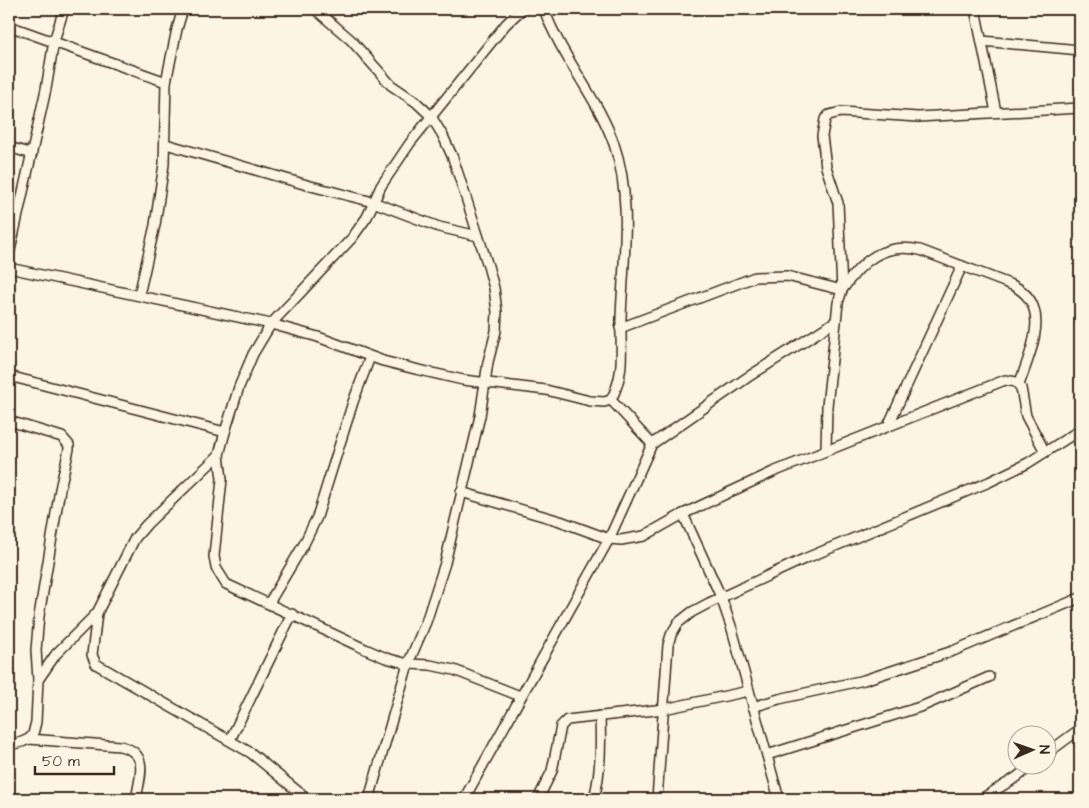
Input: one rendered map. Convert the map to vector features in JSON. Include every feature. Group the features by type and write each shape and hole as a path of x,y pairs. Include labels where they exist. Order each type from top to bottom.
{"street":[{"path":"9,255 46,89 54,42 64,9"},
{"path":"139,295 159,201 166,144 166,82 183,9"},
{"path":"315,9 351,40 391,85 416,102 431,116 453,158 494,288 497,312 496,331 484,382 480,416 437,591 408,664 369,799"},
{"path":"520,696 454,670 408,664 386,658 365,649 226,584 216,568 214,556 222,479 219,455 224,432 253,354 271,324 352,238 397,161 506,24 522,9"},
{"path":"544,9 552,29 604,121 614,144 624,194 625,222 620,328 622,366 620,379 611,400"},
{"path":"975,9 996,112"},
{"path":"9,26 166,82"},
{"path":"982,41 1080,50"},
{"path":"842,290 838,203 826,167 822,144 822,129 827,116 841,112 918,117 1080,108"},
{"path":"166,144 373,202 438,227 478,236"},
{"path":"9,146 32,154"},
{"path":"826,450 827,406 838,302 842,290 869,259 878,252 899,247 920,250 1012,285 1022,290 1030,298 1035,308 1036,322 1031,351 1019,385 1026,416 1045,452"},
{"path":"888,426 962,266"},
{"path":"9,268 271,324 318,337 370,357 424,372 463,380 546,390 590,401 604,402 611,400"},
{"path":"620,328 756,277 787,276 842,290"},
{"path":"464,799 609,538 652,444 748,377 836,321"},
{"path":"269,603 317,518 370,357"},
{"path":"9,376 224,432"},
{"path":"461,492 560,521 609,538 621,540 644,536 683,514 826,450 1000,381 1013,380 1019,385"},
{"path":"611,400 652,444"},
{"path":"9,421 62,438 69,445 39,616 36,650 38,680 36,722 33,734 29,739"},
{"path":"658,799 666,660 674,628 684,618 721,596 804,559 1012,472 1080,430"},
{"path":"38,680 56,654 97,613 127,552 141,530 219,455"},
{"path":"683,514 721,596 779,799"},
{"path":"753,707 779,699 864,680 954,651 1080,598"},
{"path":"97,613 92,655 96,664 230,740 270,767 307,799"},
{"path":"230,740 292,614"},
{"path":"767,755 923,706 989,677"},
{"path":"538,799 552,771 563,722 572,719 664,709 749,691"},
{"path":"594,799 600,773 602,750 600,716"},
{"path":"1056,747 1080,729"},
{"path":"9,744 29,739 120,746 134,751 140,759 141,769 136,799"},
{"path":"981,799 1017,776"}]}
